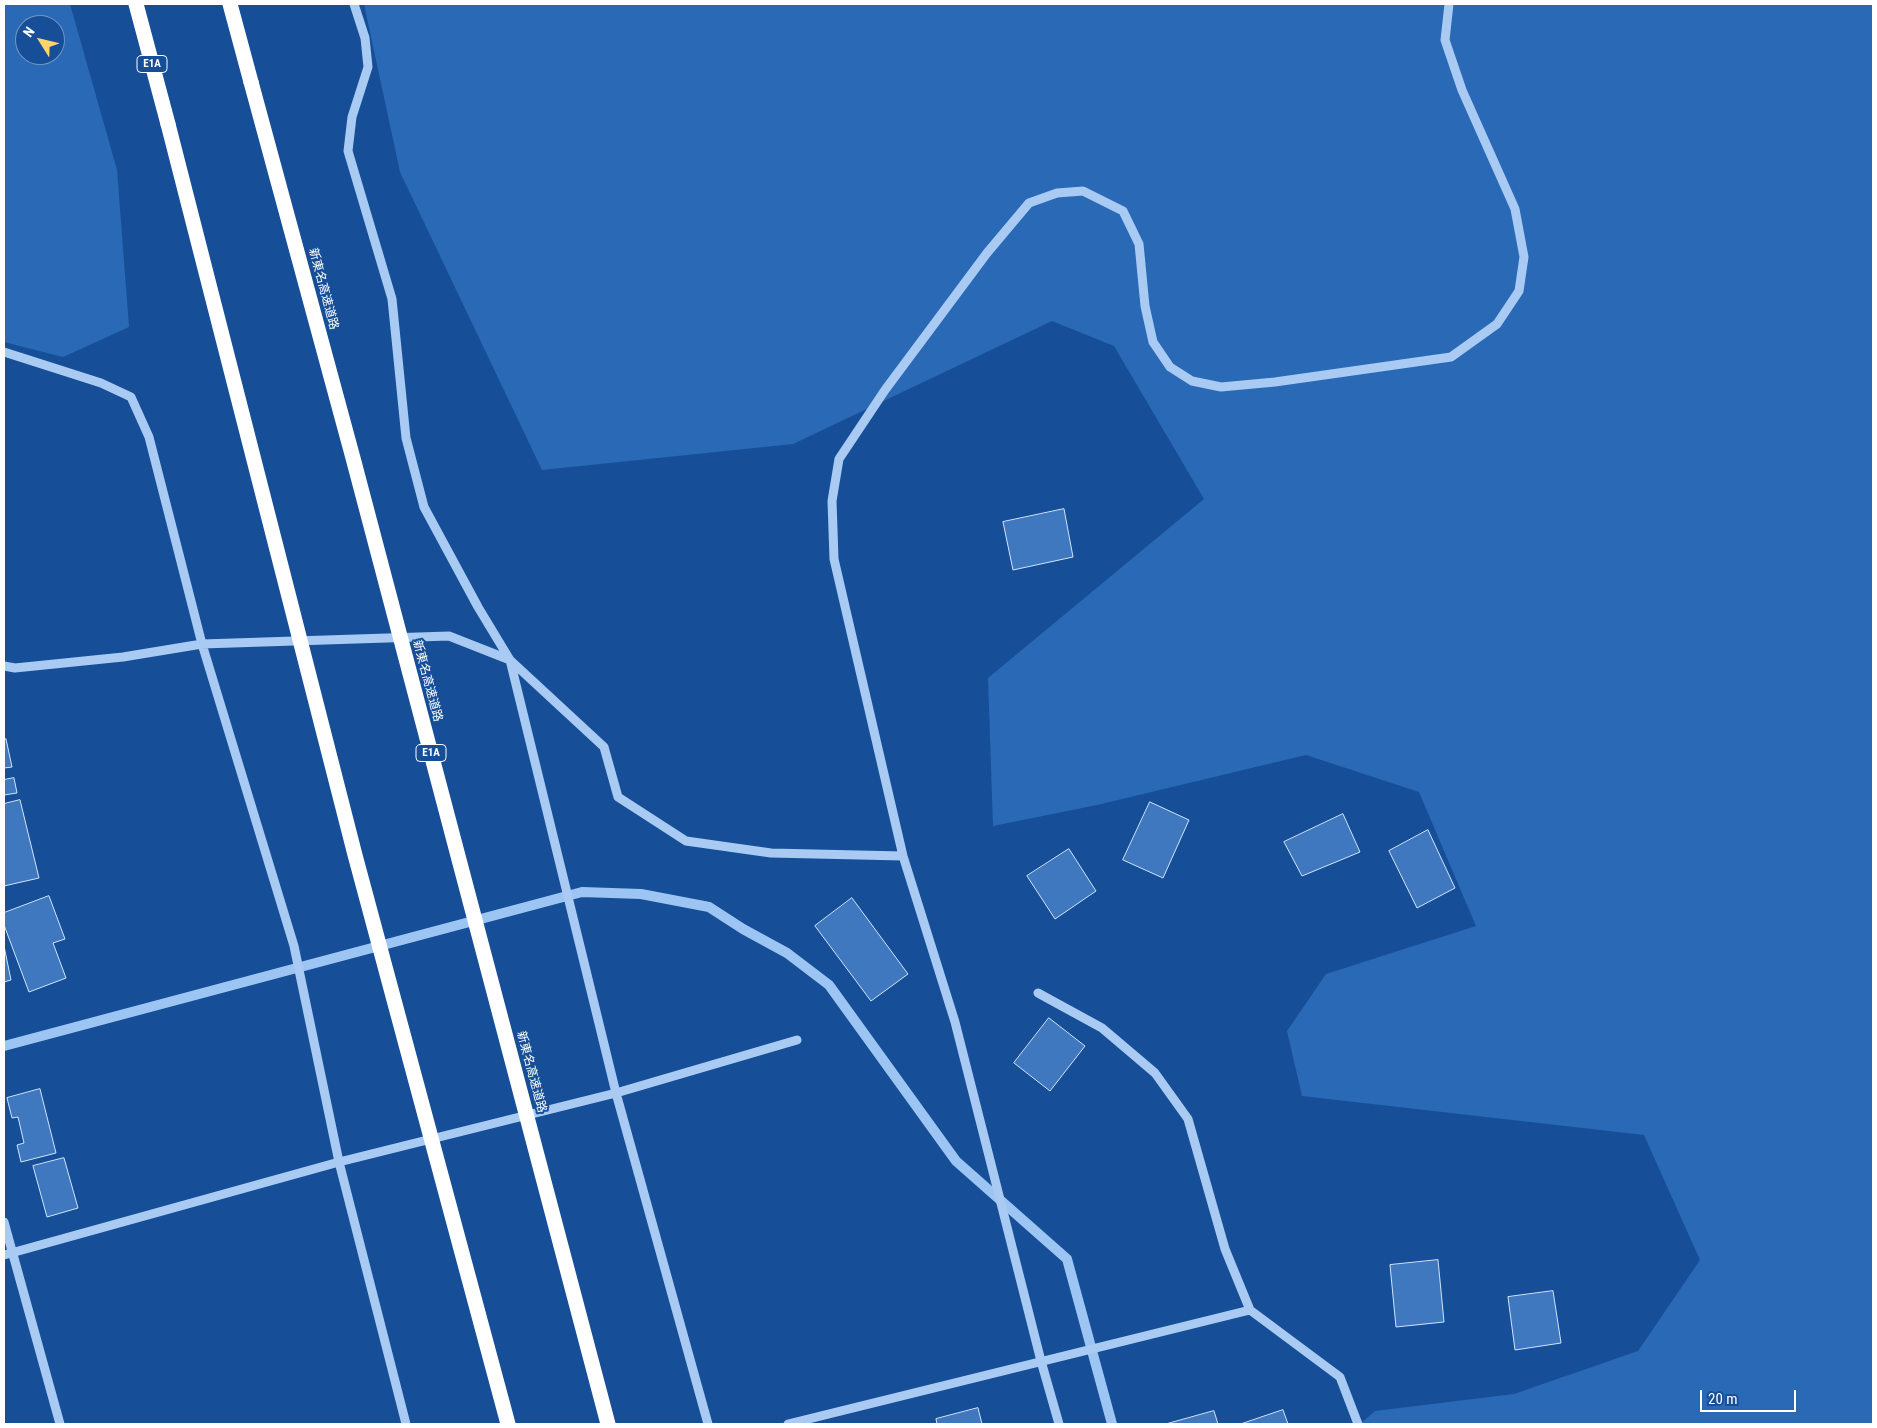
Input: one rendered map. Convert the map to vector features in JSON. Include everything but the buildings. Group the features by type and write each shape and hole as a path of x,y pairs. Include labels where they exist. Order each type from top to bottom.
{"highway":[{"name":"E1A","path":"136,4 355,855 508,1424"},
{"name":"新東名高速道路","path":"230,4 355,467 608,1424"}],"street":[{"path":"354,4 365,38 368,67 352,117 348,151 392,299 406,438 424,507 478,607 510,660 604,747 618,797 686,841 771,853 903,856"},
{"path":"1059,1424 1041,1361 955,1022 903,856 834,559 832,501 839,459 885,390 987,253 1029,203 1057,193 1083,191 1123,211 1139,244 1145,306 1153,342 1170,367 1192,381 1221,387 1257,384 1451,357 1497,324 1519,291 1524,257 1515,209 1462,90 1445,40 1448,4"},
{"path":"4,352 101,383 131,397 149,437 202,644 294,946 339,1162 406,1424"},
{"path":"4,666 15,668 122,658 202,644 449,636 510,660"},
{"path":"510,660 616,1093 708,1424"},
{"path":"1038,993 1102,1028 1155,1073 1188,1119 1225,1249 1250,1310 1340,1377 1358,1424"},
{"path":"8,1254 339,1162 616,1093 797,1040"},
{"path":"4,1222 8,1254 60,1424"},
{"path":"788,1424 1250,1310"}],"shaded area":[{"path":"4,4 70,4 117,170 129,327 63,357 4,342"},
{"path":"364,4 1873,4 1873,1424 1360,1424 1375,1411 1514,1394 1638,1351 1700,1260 1644,1135 1302,1096 1287,1031 1326,974 1476,926 1419,792 1306,755 1097,805 993,826 988,678 1204,499 1114,346 1052,321 793,444 542,470 400,172"}],"waterway":[{"path":"4,1046 582,892 641,894 709,907 743,929 787,953 829,985 956,1161 1067,1259 1112,1424"}]}
